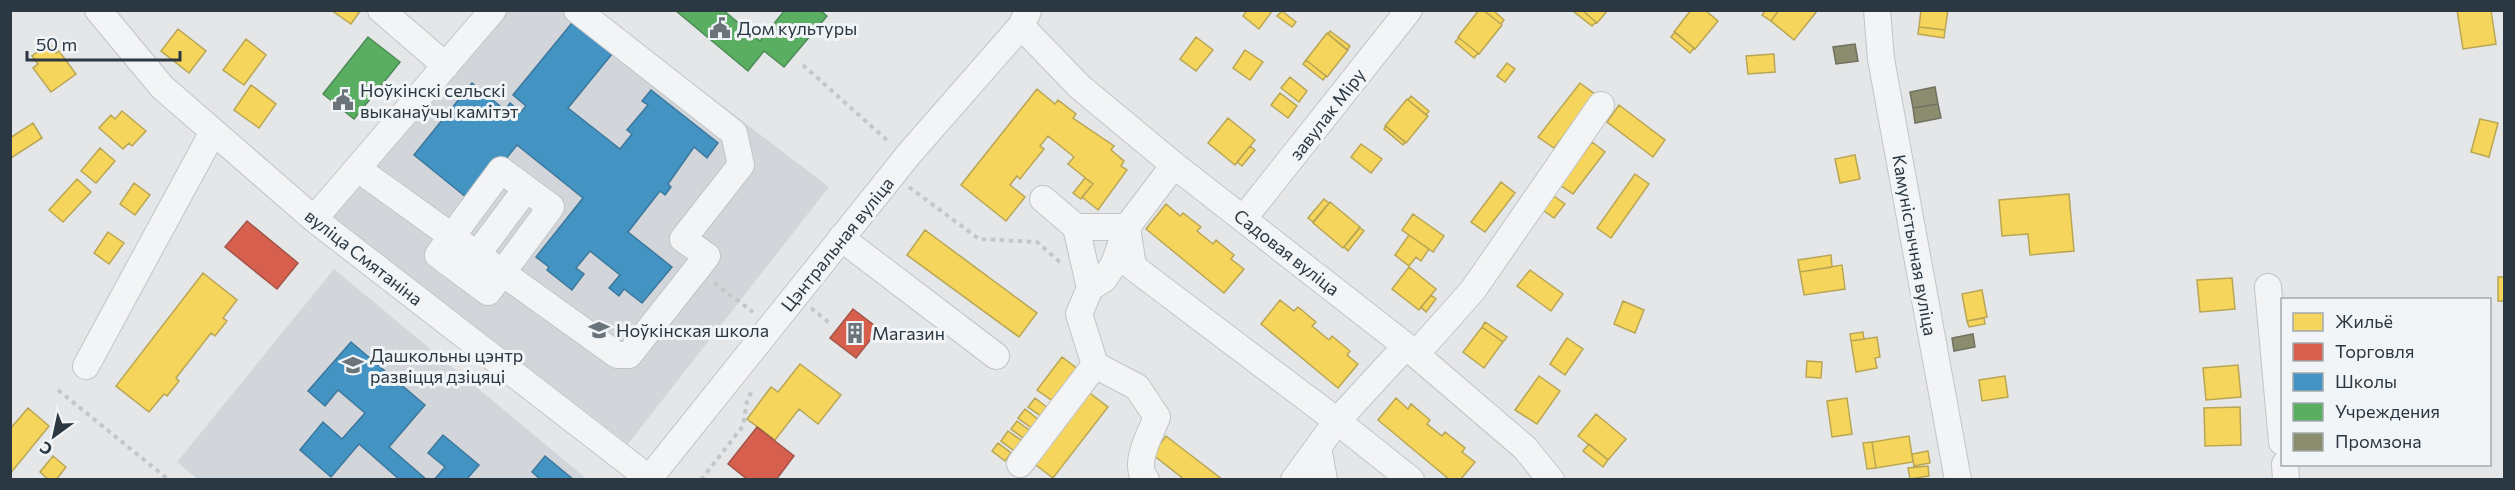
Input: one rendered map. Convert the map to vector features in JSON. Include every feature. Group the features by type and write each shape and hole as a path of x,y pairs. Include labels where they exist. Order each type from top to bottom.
{"street":[{"name":"вуліца Смятаніна","path":"98,10 162,87 314,219 649,479"},
{"path":"381,10 446,66"},
{"path":"314,219 493,10"},
{"path":"502,272 617,355 629,355 707,256 683,239 741,165 734,133 577,10"},
{"name":"завулак Міру","path":"1244,218 1409,10"},
{"name":"Камуністычная вуліца","path":"1877,10 1887,92 1958,480"},
{"name":"Садовая вуліца","path":"1025,18 1080,87 1174,165 1411,350 1526,448 1551,480"},
{"name":"Цэнтральная вуліца","path":"649,479 892,174 1025,18"},
{"path":"1294,480 1337,421 1473,290 1601,105"},
{"path":"86,366 213,132"},
{"path":"1146,480 1142,475 1141,459 1157,417 1137,387 1095,365 1079,314 1090,288 1104,279 1114,264 1127,227 1174,165"},
{"path":"358,169 452,236"},
{"path":"501,170 526,189 550,207 488,291 470,264 438,255 501,170"},
{"path":"470,264 526,189"},
{"path":"1043,199 1076,227 1090,288"},
{"path":"1076,227 1127,227"},
{"path":"1127,227 1133,267 1337,421 1411,480"},
{"path":"841,238 996,356"},
{"path":"2268,288 2281,421"},
{"path":"1020,464 1095,365"},
{"path":"1318,447 1324,480"}],"path":[{"path":"803,65 889,142 892,174 979,238 1036,242 1063,265"},
{"path":"696,270 771,326"},
{"path":"806,304 832,325"},
{"path":"58,390 169,480"}],"shaded area":[{"name":"Ноўкінская школа","path":"508,11 598,11 829,187 628,444 333,217"},
{"name":"Дашкольны цэнтр развіцця дзіцяці","path":"334,269 587,479 199,480 177,462"}],"building: Жильё":[{"path":"331,10 361,10 351,24"},
{"path":"1247,10 1273,10 1259,29 1243,16"},
{"path":"1479,10 1483,10 1502,25 1479,54 1458,37"},
{"path":"1483,10 1493,10 1504,20 1501,24"},
{"path":"1582,10 1608,10 1597,23"},
{"path":"1582,10 1596,22 1592,26 1573,11"},
{"path":"1691,10 1705,10 1718,21 1695,49 1674,32"},
{"path":"1766,10 1779,10 1771,21 1762,15"},
{"path":"1779,10 1817,11 1794,40 1771,21"},
{"path":"1921,10 1948,10 1945,30 1919,27"},
{"path":"2457,10 2491,10 2496,44 2463,49"},
{"path":"1282,11 1296,22 1292,27 1277,16"},
{"path":"1919,27 1945,30 1944,38 1918,34"},
{"path":"178,29 206,51 189,73 161,51"},
{"path":"1330,31 1350,46 1347,50 1328,34"},
{"path":"1675,32 1694,48 1690,53 1671,37"},
{"path":"1327,33 1348,50 1327,77 1306,60"},
{"path":"1196,37 1213,50 1196,71 1180,59"},
{"path":"1459,38 1478,53 1474,58 1455,42"},
{"path":"246,39 266,55 244,85 223,70"},
{"path":"49,43 56,53 59,51 76,74 51,92 33,68 38,64 32,56"},
{"path":"1245,50 1263,62 1250,80 1233,68"},
{"path":"1774,54 1775,72 1748,74 1746,56"},
{"path":"1306,60 1326,76 1323,80 1303,64"},
{"path":"1507,63 1515,69 1505,82 1497,76"},
{"path":"1290,77 1307,91 1299,102 1281,88"},
{"path":"1580,83 1596,95 1554,148 1538,137"},
{"path":"251,85 276,104 259,128 234,110"},
{"path":"1037,89 1055,104 1058,100 1076,114 1073,118 1114,146 1111,150 1124,161 1121,166 1127,170 1098,210 1082,197 1093,184 1068,164 1074,157 1048,136 1040,146 1044,149 1020,179 1017,176 1010,185 1025,197 1006,221 961,185"},
{"path":"1280,93 1297,106 1288,118 1271,105"},
{"path":"1411,96 1429,111 1426,115 1408,100"},
{"path":"1407,99 1428,116 1406,143 1385,126"},
{"path":"1619,105 1665,140 1653,157 1607,122"},
{"path":"122,111 146,131 132,146 129,143 123,149 99,128 111,115 115,119"},
{"path":"1228,118 1255,140 1235,165 1208,143"},
{"path":"2480,119 2498,123 2489,157 2471,152"},
{"path":"33,123 42,138 11,158 10,138"},
{"path":"1386,126 1405,142 1403,145 1384,129"},
{"path":"1592,142 1605,152 1573,194 1560,185"},
{"path":"1361,144 1382,159 1371,173 1351,157"},
{"path":"1250,146 1255,150 1242,166 1237,162"},
{"path":"100,148 115,161 96,183 81,171"},
{"path":"1855,155 1860,179 1840,183 1835,159"},
{"path":"1635,174 1649,184 1611,238 1597,228"},
{"path":"1085,178 1093,184 1081,199 1073,193"},
{"path":"77,179 91,192 63,222 49,210"},
{"path":"1501,182 1515,193 1485,232 1471,222"},
{"path":"134,183 150,195 135,215 120,204"},
{"path":"1551,194 1565,204 1554,218 1540,208"},
{"path":"2069,194 2074,251 2030,255 2028,234 2002,236 1999,200"},
{"path":"1324,199 1329,203 1313,222 1308,218"},
{"path":"1330,202 1360,227 1343,248 1313,223"},
{"path":"1166,204 1180,216 1183,213 1201,227 1197,231 1213,244 1216,240 1234,255 1231,259 1244,269 1224,293 1146,229"},
{"path":"1413,214 1444,236 1433,252 1402,230"},
{"path":"1360,228 1364,231 1348,251 1344,247"},
{"path":"925,230 1037,313 1019,337 907,255"},
{"path":"108,232 124,243 109,264 94,253"},
{"path":"1409,235 1429,249 1421,261 1416,257 1409,266 1395,255"},
{"path":"1831,255 1832,267 1800,272 1798,260"},
{"path":"1842,265 1845,289 1804,295 1800,272"},
{"path":"1409,267 1436,289 1419,310 1392,289"},
{"path":"1530,270 1563,294 1551,311 1517,286"},
{"path":"203,273 237,300 223,318 227,321 215,336 211,333 176,378 179,381 167,396 164,394 149,412 116,386"},
{"path":"2498,277 2504,277 2504,301 2498,301"},
{"path":"2232,278 2235,309 2200,312 2197,280"},
{"path":"1982,290 1987,317 1967,321 1962,294"},
{"path":"1431,295 1436,299 1426,312 1421,307"},
{"path":"1280,300 1294,311 1298,307 1316,322 1312,326 1329,340 1332,336 1350,351 1347,355 1358,364 1338,388 1261,324"},
{"path":"1623,301 1644,310 1635,333 1614,324"},
{"path":"1984,318 1985,324 1969,327 1967,321"},
{"path":"1485,322 1507,337 1503,342 1482,327"},
{"path":"1482,327 1503,342 1484,368 1463,352"},
{"path":"1863,332 1864,339 1851,341 1850,334"},
{"path":"1877,337 1880,357 1875,358 1877,368 1856,372 1851,341"},
{"path":"1567,338 1583,349 1565,375 1550,364"},
{"path":"1062,357 1082,372 1057,404 1037,390"},
{"path":"1807,361 1822,362 1821,378 1806,377"},
{"path":"800,364 841,395 818,424 799,409 775,440 747,419 771,387 778,392"},
{"path":"2238,365 2241,397 2206,400 2203,368"},
{"path":"1539,376 1560,391 1537,424 1515,410"},
{"path":"2005,376 2008,397 1982,401 1979,380"},
{"path":"1087,391 1108,407 1053,478 1032,462"},
{"path":"1035,398 1052,411 1045,419 1028,407"},
{"path":"1396,398 1408,409 1411,404 1430,420 1427,424 1442,436 1445,432 1465,448 1462,452 1475,462 1460,480 1450,480 1378,420"},
{"path":"1847,398 1852,434 1832,437 1827,401"},
{"path":"2240,407 2241,445 2205,446 2204,408"},
{"path":"28,408 49,426 10,474 10,429"},
{"path":"1025,409 1043,423 1037,432 1018,418"},
{"path":"1596,414 1626,439 1608,460 1578,436"},
{"path":"1017,421 1033,433 1027,441 1011,429"},
{"path":"1008,431 1025,443 1017,453 1001,441"},
{"path":"1166,436 1223,480 1185,480 1152,454"},
{"path":"1909,436 1913,462 1876,468 1872,442"},
{"path":"1872,442 1876,468 1867,469 1863,443"},
{"path":"998,443 1011,453 1005,461 992,451"},
{"path":"1589,444 1608,460 1603,467 1583,451"},
{"path":"1928,451 1930,463 1914,466 1912,454"},
{"path":"53,456 66,467 56,480 49,480 40,472"},
{"path":"1928,466 1929,476 1910,479 1908,468"}],"building: Торговля":[{"path":"247,221 298,263 277,289 225,247"},
{"name":"Магазин","path":"853,309 879,329 856,358 830,338"},
{"path":"757,427 794,456 776,480 748,480 728,464"}],"building: Школы":[{"path":"576,18 616,49 568,108 620,149 632,134 627,130 648,105 642,101 651,90 718,143 707,158 694,147 668,184 671,187 665,195 660,191 628,232 672,267 642,303 624,289 619,296 609,288 620,275 590,251 576,268 584,274 572,290 547,270 549,267 536,257 583,198 517,145 472,202 414,155 472,83 505,110 510,103 521,112 526,106 513,95"},
{"path":"351,342 425,405 389,447 427,480 400,480 359,444 331,477 300,450 323,422 342,439 365,413 338,390 325,406 308,391"},
{"path":"443,435 479,465 466,480 434,480 445,467 428,453"},
{"path":"545,456 574,480 541,480 532,472"}],"building: Учреждения":[{"name":"Дом культуры","path":"675,10 723,10 760,41 785,10 820,10 827,16 784,67 764,51 748,71"},
{"path":"368,37 400,62 354,119 323,94"}],"building: Промзона":[{"path":"1855,44 1858,61 1836,64 1833,47"},
{"path":"1935,87 1938,104 1913,108 1910,92"},
{"path":"1938,104 1941,118 1915,123 1913,108"},
{"path":"1973,334 1975,347 1954,351 1952,338"}],"place":[{"name":"Дом культуры","path":"720,28"},
{"name":"Ноўкінскі сельскі выканаўчы камітэт","path":"343,100"},
{"name":"Ноўкінская школа","path":"599,330"},
{"name":"Магазин","path":"855,333"},
{"name":"Дашкольны цэнтр развіцця дзіцяці","path":"353,365"}]}
